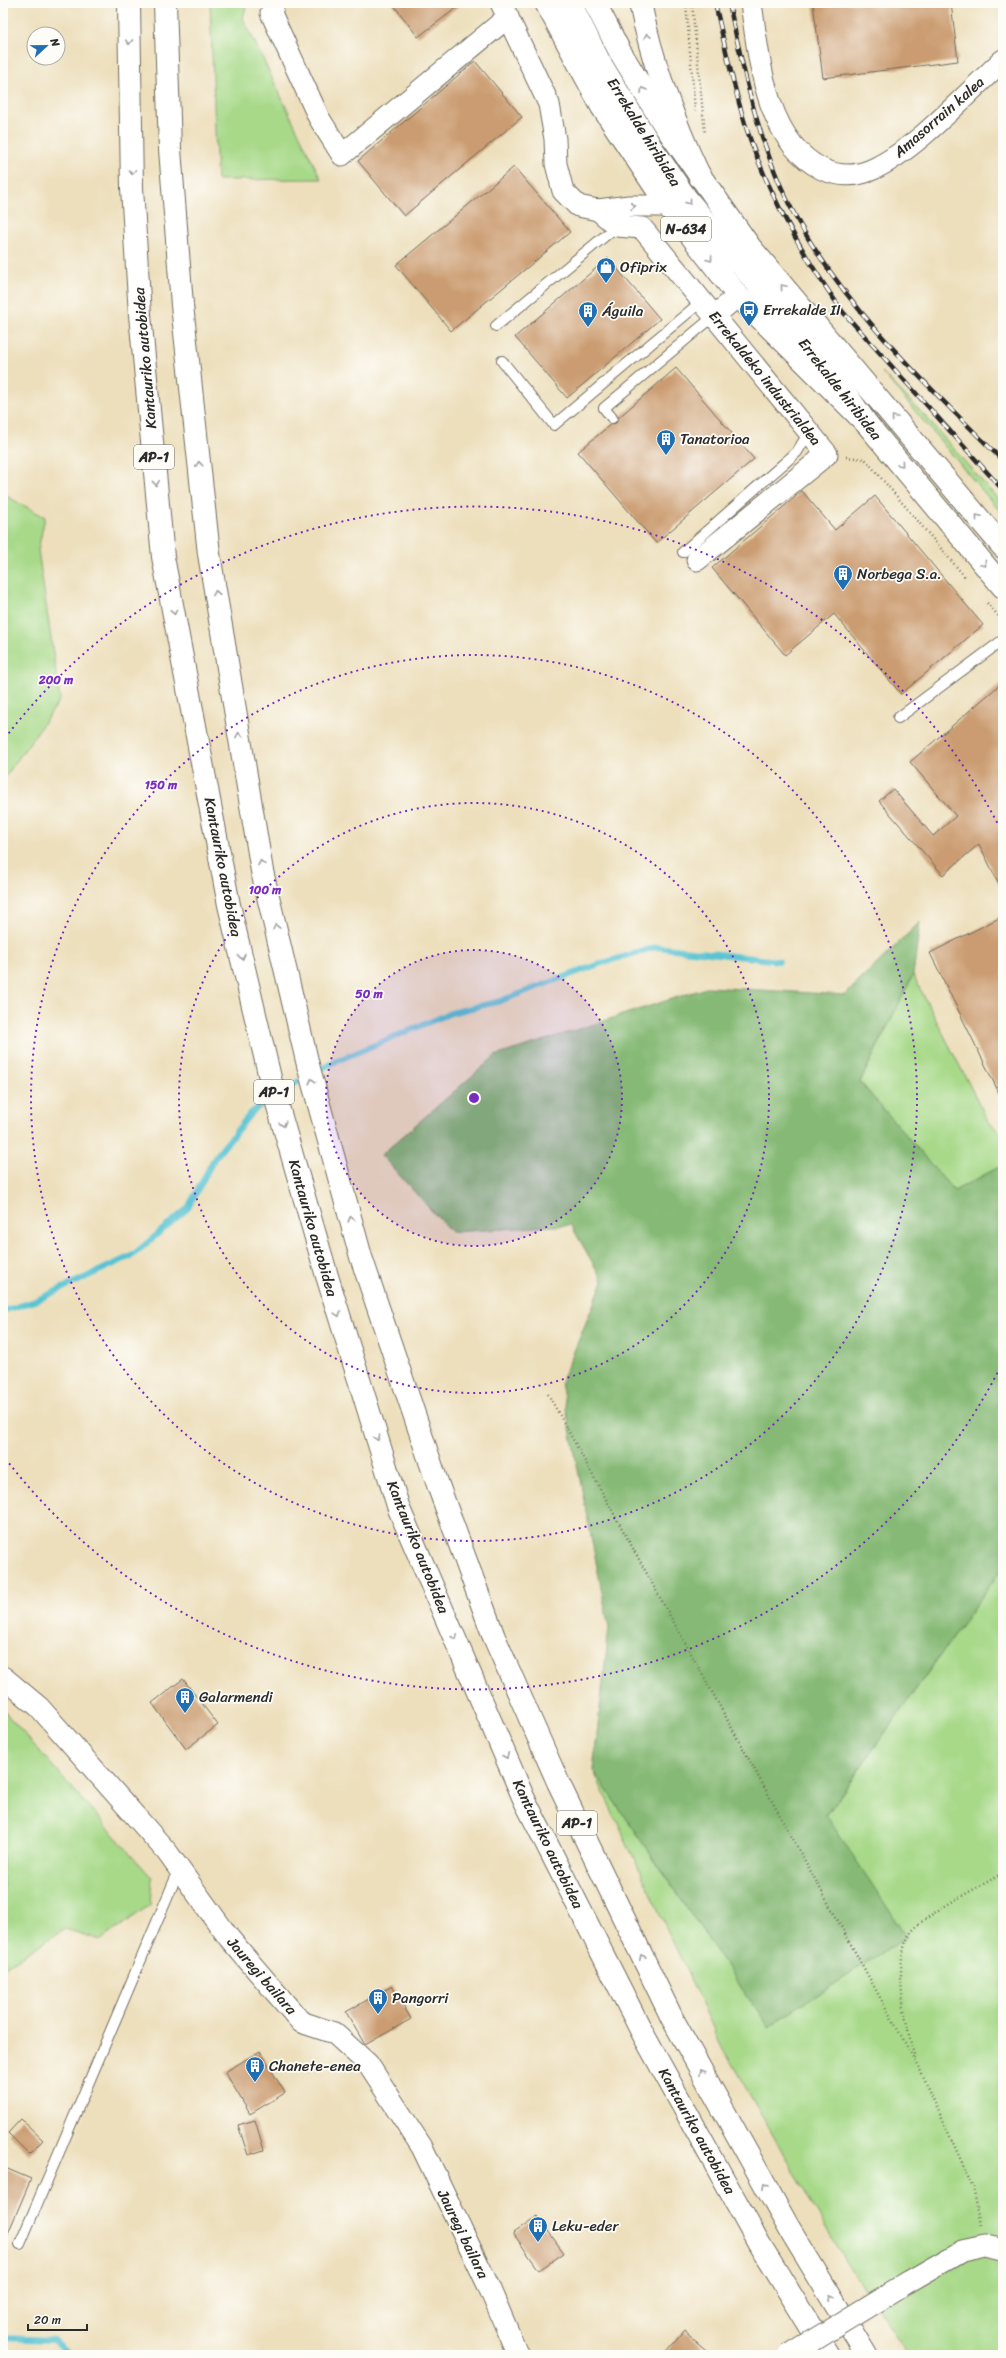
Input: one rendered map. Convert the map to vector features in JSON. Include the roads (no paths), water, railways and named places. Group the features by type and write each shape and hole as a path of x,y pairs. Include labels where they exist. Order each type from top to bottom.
{"main road":[{"name":"Kantauriko autobidea","path":"129,3 132,188 139,307 163,557 229,906 272,1086 327,1276 399,1509 524,1799 643,2034 760,2245 828,2355"},
{"name":"AP-1","path":"165,3 170,149 182,305 209,554 262,871 308,1065 361,1257 438,1485 494,1637 558,1782 672,2018 789,2228 866,2355"},
{"name":"N-634","path":"546,3 602,107 668,206 738,296 867,424"},
{"name":"Errekalde hiribidea","path":"570,3 607,73 651,146 686,198 834,377 867,424 1003,587"},
{"name":"Errekalde hiribidea","path":"594,3 619,50 665,126 750,247 1003,547"},
{"path":"640,3 647,38 664,94 700,177"}],"street":[{"path":"274,3 271,13 318,118 342,155 505,10 549,104 555,139 556,164 563,191 578,206 598,210 629,206 668,206 643,152 592,67 557,3"},
{"name":"Amasorrain kalea","path":"751,3 761,70 779,124 796,149 814,165 833,174 851,175 870,170 892,158 913,143 1003,60"},
{"path":"598,210 617,226"},
{"name":"Errekaldeko industrialdea","path":"617,226 642,228 828,454 690,556"},
{"path":"708,308 738,296"},
{"name":"Jauregi bailara","path":"3,1677 38,1707 167,1852 229,1938 301,2022 334,2033 368,2064 422,2147 488,2285 518,2355"},
{"path":"789,2355 908,2282 962,2251 994,2248"}],"lane":[{"path":"496,326 617,226"},
{"path":"502,361 554,425 708,308"},
{"path":"612,418 604,408 708,308"},
{"path":"690,556 797,452 809,432"},
{"path":"898,718 1003,640"},
{"path":"20,2244 179,1870"}],"waterway":[{"path":"279,1092 334,1062 451,1013 500,1001 599,964 656,947 779,961"},
{"path":"3,1311 35,1301 133,1255 188,1208 214,1159 251,1113 271,1097"},
{"path":"3,2338 53,2340 70,2355"}],"railway":[{"path":"715,3 734,85 748,133 766,181 814,270 843,312 1003,490"},
{"path":"729,3 741,60 764,144 774,171 799,223 820,257 867,319 893,349 1003,461"}],"place":[{"name":"Ofiprix","path":"606,284"},
{"name":"Errekalde II","path":"749,327"},
{"name":"Águila","path":"588,328"},
{"name":"Tanatorioa","path":"666,456"},
{"name":"Norbega S.a.","path":"843,591"},
{"name":"Galarmendi","path":"185,1714"},
{"name":"Pangorri","path":"378,2015"},
{"name":"Chanete-enea","path":"255,2083"},
{"name":"Leku-eder","path":"538,2243"}]}
